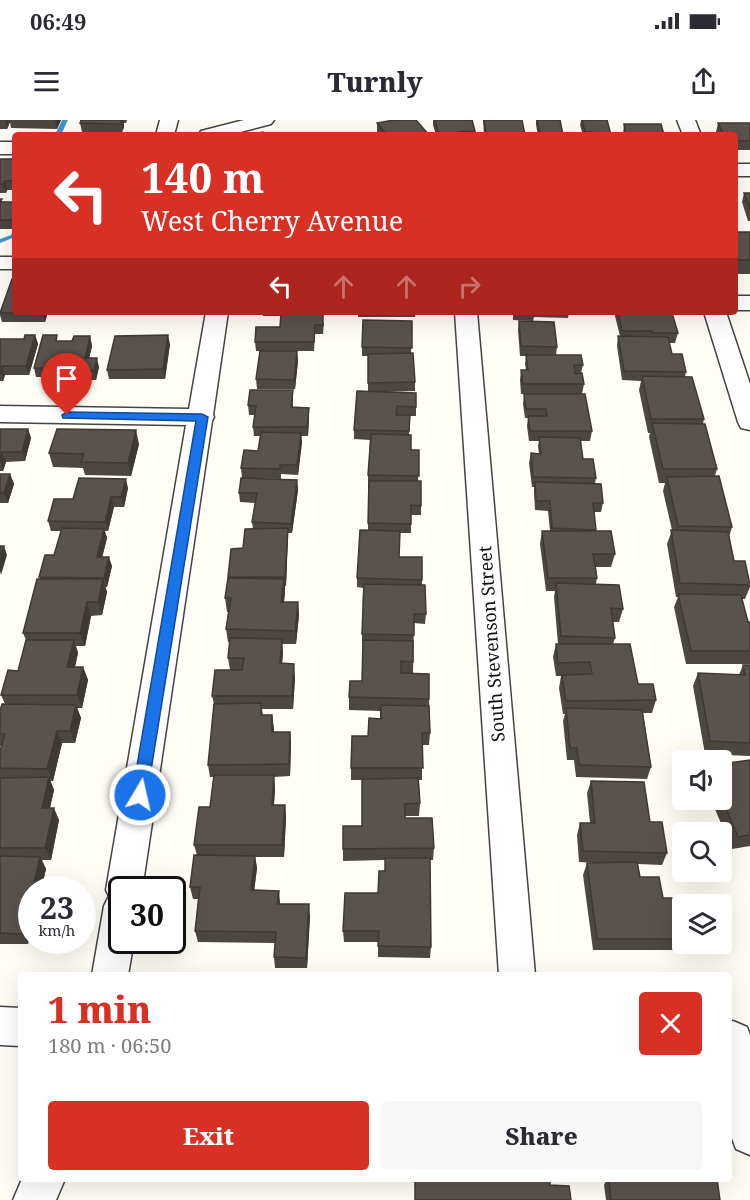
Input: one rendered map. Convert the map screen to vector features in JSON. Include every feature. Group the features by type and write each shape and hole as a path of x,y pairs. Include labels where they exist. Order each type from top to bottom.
{"street":[{"path":"219,132 263,120"},
{"path":"126,876 218,315"},
{"name":"South Stevenson Street","path":"466,315 517,972"},
{"path":"716,315 750,422"},
{"path":"0,414 202,417"},
{"path":"111,972 114,954"},
{"path":"0,1026 18,1027"},
{"path":"737,1040 750,1135"},
{"path":"34,1200 43,1182"}],"building":[{"path":"81,120 122,120 121,124 80,123"},
{"path":"416,120 426,132 384,132 377,123"},
{"path":"435,120 472,120 475,131 459,132 438,132"},
{"path":"484,120 522,120 524,132 486,132"},
{"path":"537,120 560,120 562,132 540,132"},
{"path":"582,120 607,120 610,132 592,132 585,132"},
{"path":"718,123 750,123 750,141 738,141 738,132 722,132"},
{"path":"624,124 661,124 663,132 625,132"},
{"path":"0,159 12,159 12,181 0,184"},
{"path":"744,193 750,193 750,208"},
{"path":"0,202 12,202 12,220 0,220"},
{"path":"738,232 750,232 750,260 738,260"},
{"path":"12,279 12,313 0,313"},
{"path":"281,315 323,315 323,325 315,325 314,342 255,342 256,327 280,327"},
{"path":"619,315 673,315 678,333 653,333 652,331 622,331"},
{"path":"363,320 412,321 412,348 362,347"},
{"path":"519,321 554,322 557,347 521,346"},
{"path":"25,335 35,335 26,366 2,366 0,371 0,339 24,339"},
{"path":"43,335 57,335 56,341 72,341 74,336 90,336 85,358 97,358 94,371 57,371 57,368 34,368"},
{"path":"168,335 163,369 107,370 115,336"},
{"path":"618,336 668,337 672,354 682,354 686,372 624,371"},
{"path":"260,351 297,351 294,380 256,379"},
{"path":"413,353 415,382 368,383 368,354"},
{"path":"526,355 581,355 583,365 574,365 575,374 582,373 584,384 523,384 521,370 528,370"},
{"path":"642,376 692,377 704,419 651,419"},
{"path":"250,390 293,390 291,407 309,408 307,427 253,427 256,406 248,405"},
{"path":"357,391 416,393 416,407 397,406 396,415 410,415 409,431 354,430"},
{"path":"524,394 585,394 592,431 530,431 528,416 547,416 546,409 526,409"},
{"path":"652,423 705,424 717,469 663,469"},
{"path":"0,429 28,429 22,452 2,452 0,461"},
{"path":"57,429 136,430 128,463 81,462 84,454 49,453"},
{"path":"261,432 301,433 297,465 280,465 280,469 241,468 244,450 258,451"},
{"path":"371,434 411,435 411,450 419,450 419,476 368,475"},
{"path":"539,437 580,438 583,459 593,459 596,478 533,477 531,453 541,454"},
{"path":"0,474 10,474 4,493 0,493"},
{"path":"719,476 732,527 678,526 667,477"},
{"path":"79,478 126,479 121,497 111,497 105,522 48,521 54,499 73,499"},
{"path":"241,478 297,480 291,524 252,522 257,493 239,493"},
{"path":"369,481 421,481 421,506 411,505 411,524 368,523"},
{"path":"535,482 601,484 603,503 593,503 596,530 552,528 550,501 536,501"},
{"path":"62,528 104,529 97,557 109,557 104,578 39,577 45,555 54,555"},
{"path":"288,528 285,577 228,577 231,549 243,548 245,529"},
{"path":"360,530 400,531 399,557 422,557 422,580 357,578"},
{"path":"671,530 728,532 734,561 745,561 750,585 680,583"},
{"path":"542,531 611,531 615,554 593,554 597,578 548,578"},
{"path":"0,546 4,546 0,558"},
{"path":"228,578 284,579 281,602 298,602 295,631 226,629 231,598 225,598"},
{"path":"37,579 103,579 98,602 87,602 80,633 23,633"},
{"path":"556,583 619,585 623,609 611,608 615,638 561,636"},
{"path":"364,584 425,585 426,614 414,614 414,635 362,634"},
{"path":"678,594 741,595 748,622 750,622 750,651 691,651"},
{"path":"230,638 282,639 280,663 294,664 292,696 212,696 215,670 242,670 244,658 228,658"},
{"path":"26,640 74,640 67,667 83,667 77,695 1,695 8,670 18,671"},
{"path":"363,640 413,641 413,662 401,661 401,673 429,674 429,699 349,697 350,681 362,681"},
{"path":"556,644 630,644 638,684 653,684 656,700 566,701 562,675 592,674 590,662 558,663"},
{"path":"743,665 750,665 750,743 710,741 698,673 745,675"},
{"path":"261,703 261,715 272,715 272,732 290,732 289,764 208,765 214,704"},
{"path":"2,704 76,705 70,731 57,731 47,769 0,768 0,751 5,734 0,734"},
{"path":"381,705 429,706 430,733 422,733 423,768 351,768 352,736 368,736 369,718 381,719"},
{"path":"566,708 642,710 651,767 579,765 577,748 570,748"},
{"path":"750,760 750,835 738,837 727,810 732,810 732,763"},
{"path":"214,775 274,775 272,805 285,805 282,845 194,845 199,807 210,807"},
{"path":"49,777 42,808 54,808 45,848 0,848 0,778"},
{"path":"418,778 420,803 405,804 405,818 432,818 434,848 343,849 343,826 362,826 362,779"},
{"path":"591,781 644,782 650,822 662,822 667,853 583,851 580,823 595,823"},
{"path":"194,855 255,856 251,890 279,891 277,904 309,904 306,958 274,957 276,932 195,931 200,887 190,887"},
{"path":"0,856 40,857 35,876 18,876 18,934 0,933"},
{"path":"385,858 430,858 431,947 378,946 379,931 343,931 345,893 378,893 379,871 385,871"},
{"path":"637,862 640,877 659,877 663,898 672,898 672,939 597,939 587,863"},
{"path":"415,1182 550,1182 550,1185 569,1186 571,1200 415,1200"},
{"path":"609,1182 717,1182 720,1200 611,1200"}],"waterway":[{"path":"59,132 65,120"},
{"path":"0,241 12,236"}],"route":[{"path":"67,415 202,417 140,795"}]}
